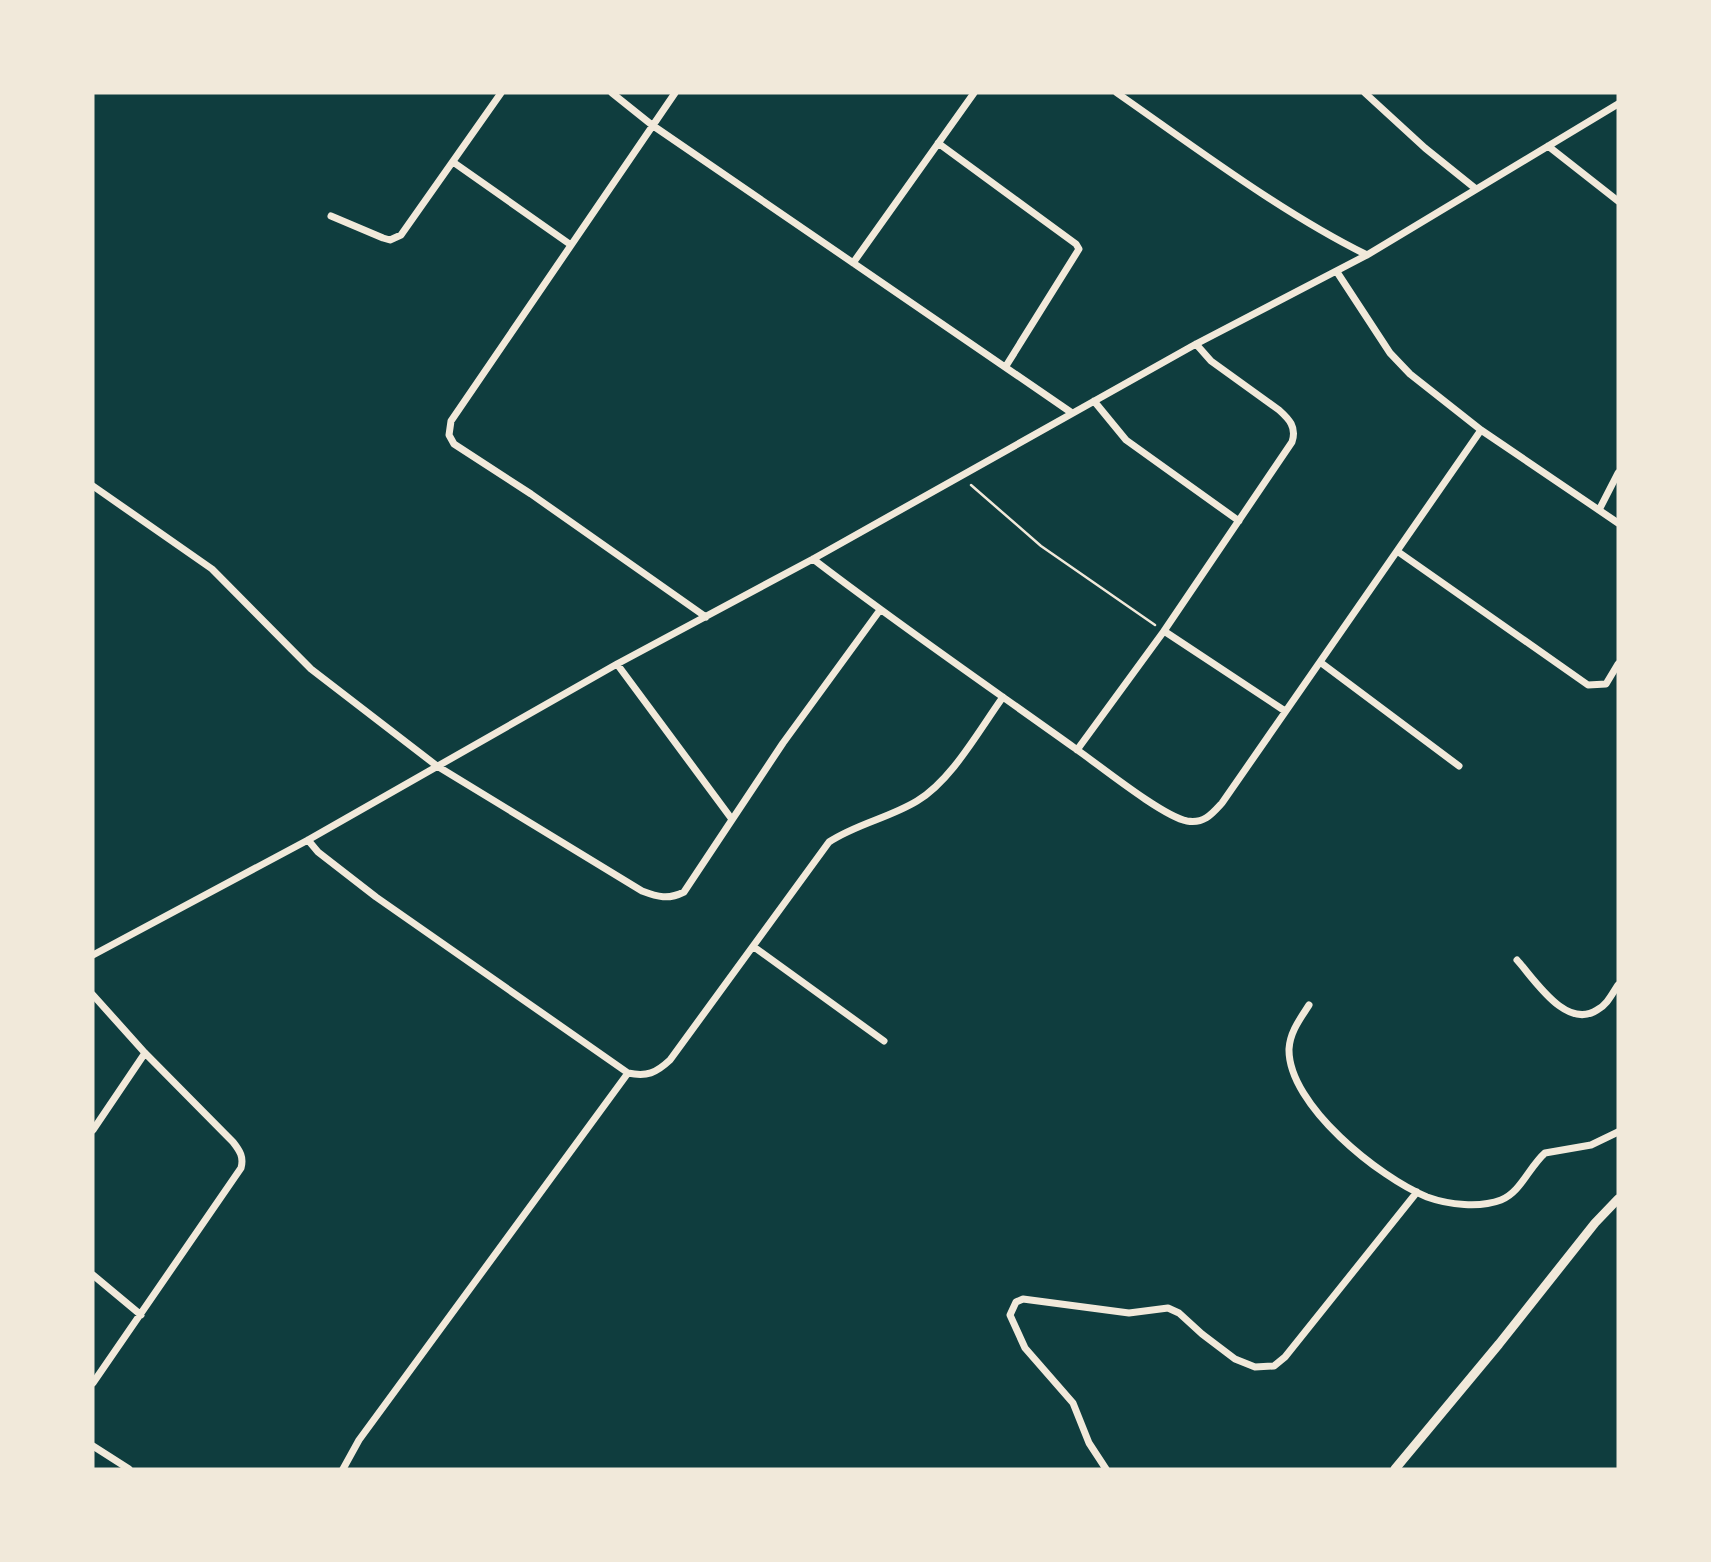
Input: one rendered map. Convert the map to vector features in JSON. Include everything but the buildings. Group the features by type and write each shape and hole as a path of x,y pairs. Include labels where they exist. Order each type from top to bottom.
{"street":[{"path":"331,216 383,238 401,236 501,93"},
{"path":"612,93 652,125 1072,413"},
{"path":"675,93 451,421 449,435 450,440 706,617"},
{"path":"853,263 974,93"},
{"path":"1117,93 1275,200 1367,255"},
{"path":"1365,93 1425,148 1476,189"},
{"path":"93,955 308,840 617,664 813,559 1072,413 1337,272 1618,104"},
{"path":"938,143 1076,244 1079,249 1006,366"},
{"path":"1548,146 1618,201"},
{"path":"453,162 571,245"},
{"path":"1337,272 1399,364 1481,430 1618,523"},
{"path":"1077,750 1164,631 1292,442 1294,427 1279,410 1211,361 1196,345"},
{"path":"1094,401 1126,440 1239,521"},
{"path":"813,559 1077,750 1169,813 1184,821 1197,822 1209,817 1222,803 1481,430"},
{"path":"1599,510 1618,473"},
{"path":"93,486 212,569 311,669 437,766 631,884 659,897 671,898 684,892 731,818 880,610"},
{"path":"1397,551 1588,685 1605,684 1618,664"},
{"path":"1164,631 1286,712"},
{"path":"1320,663 1459,766"},
{"path":"617,664 731,818"},
{"path":"308,840 318,852 376,897 628,1073 649,1075 670,1060 829,842 842,833 900,811 930,792 948,774 1003,696"},
{"path":"754,947 884,1041"},
{"path":"1517,960 1556,1004 1573,1014 1595,1012 1605,1005 1618,985"},
{"path":"93,995 145,1053 233,1142 243,1157 242,1168 93,1383"},
{"path":"1309,1006 1293,1029 1289,1049 1292,1067 1319,1116 1346,1144 1429,1198 1451,1203 1483,1205 1503,1199 1516,1189 1545,1153 1591,1145 1618,1132"},
{"path":"93,1130 145,1053"},
{"path":"343,1469 359,1440 628,1073"},
{"path":"1106,1469 1089,1443 1073,1403 1025,1348 1010,1315 1016,1302 1031,1299 1129,1313 1168,1308 1179,1313 1235,1359 1255,1367 1274,1366 1286,1357 1417,1192"},
{"path":"1395,1469 1595,1223 1618,1199"},
{"path":"93,1275 141,1315"},
{"path":"93,1446 130,1469"}],"path":[{"path":"961,476 1041,545 1164,631"}]}
